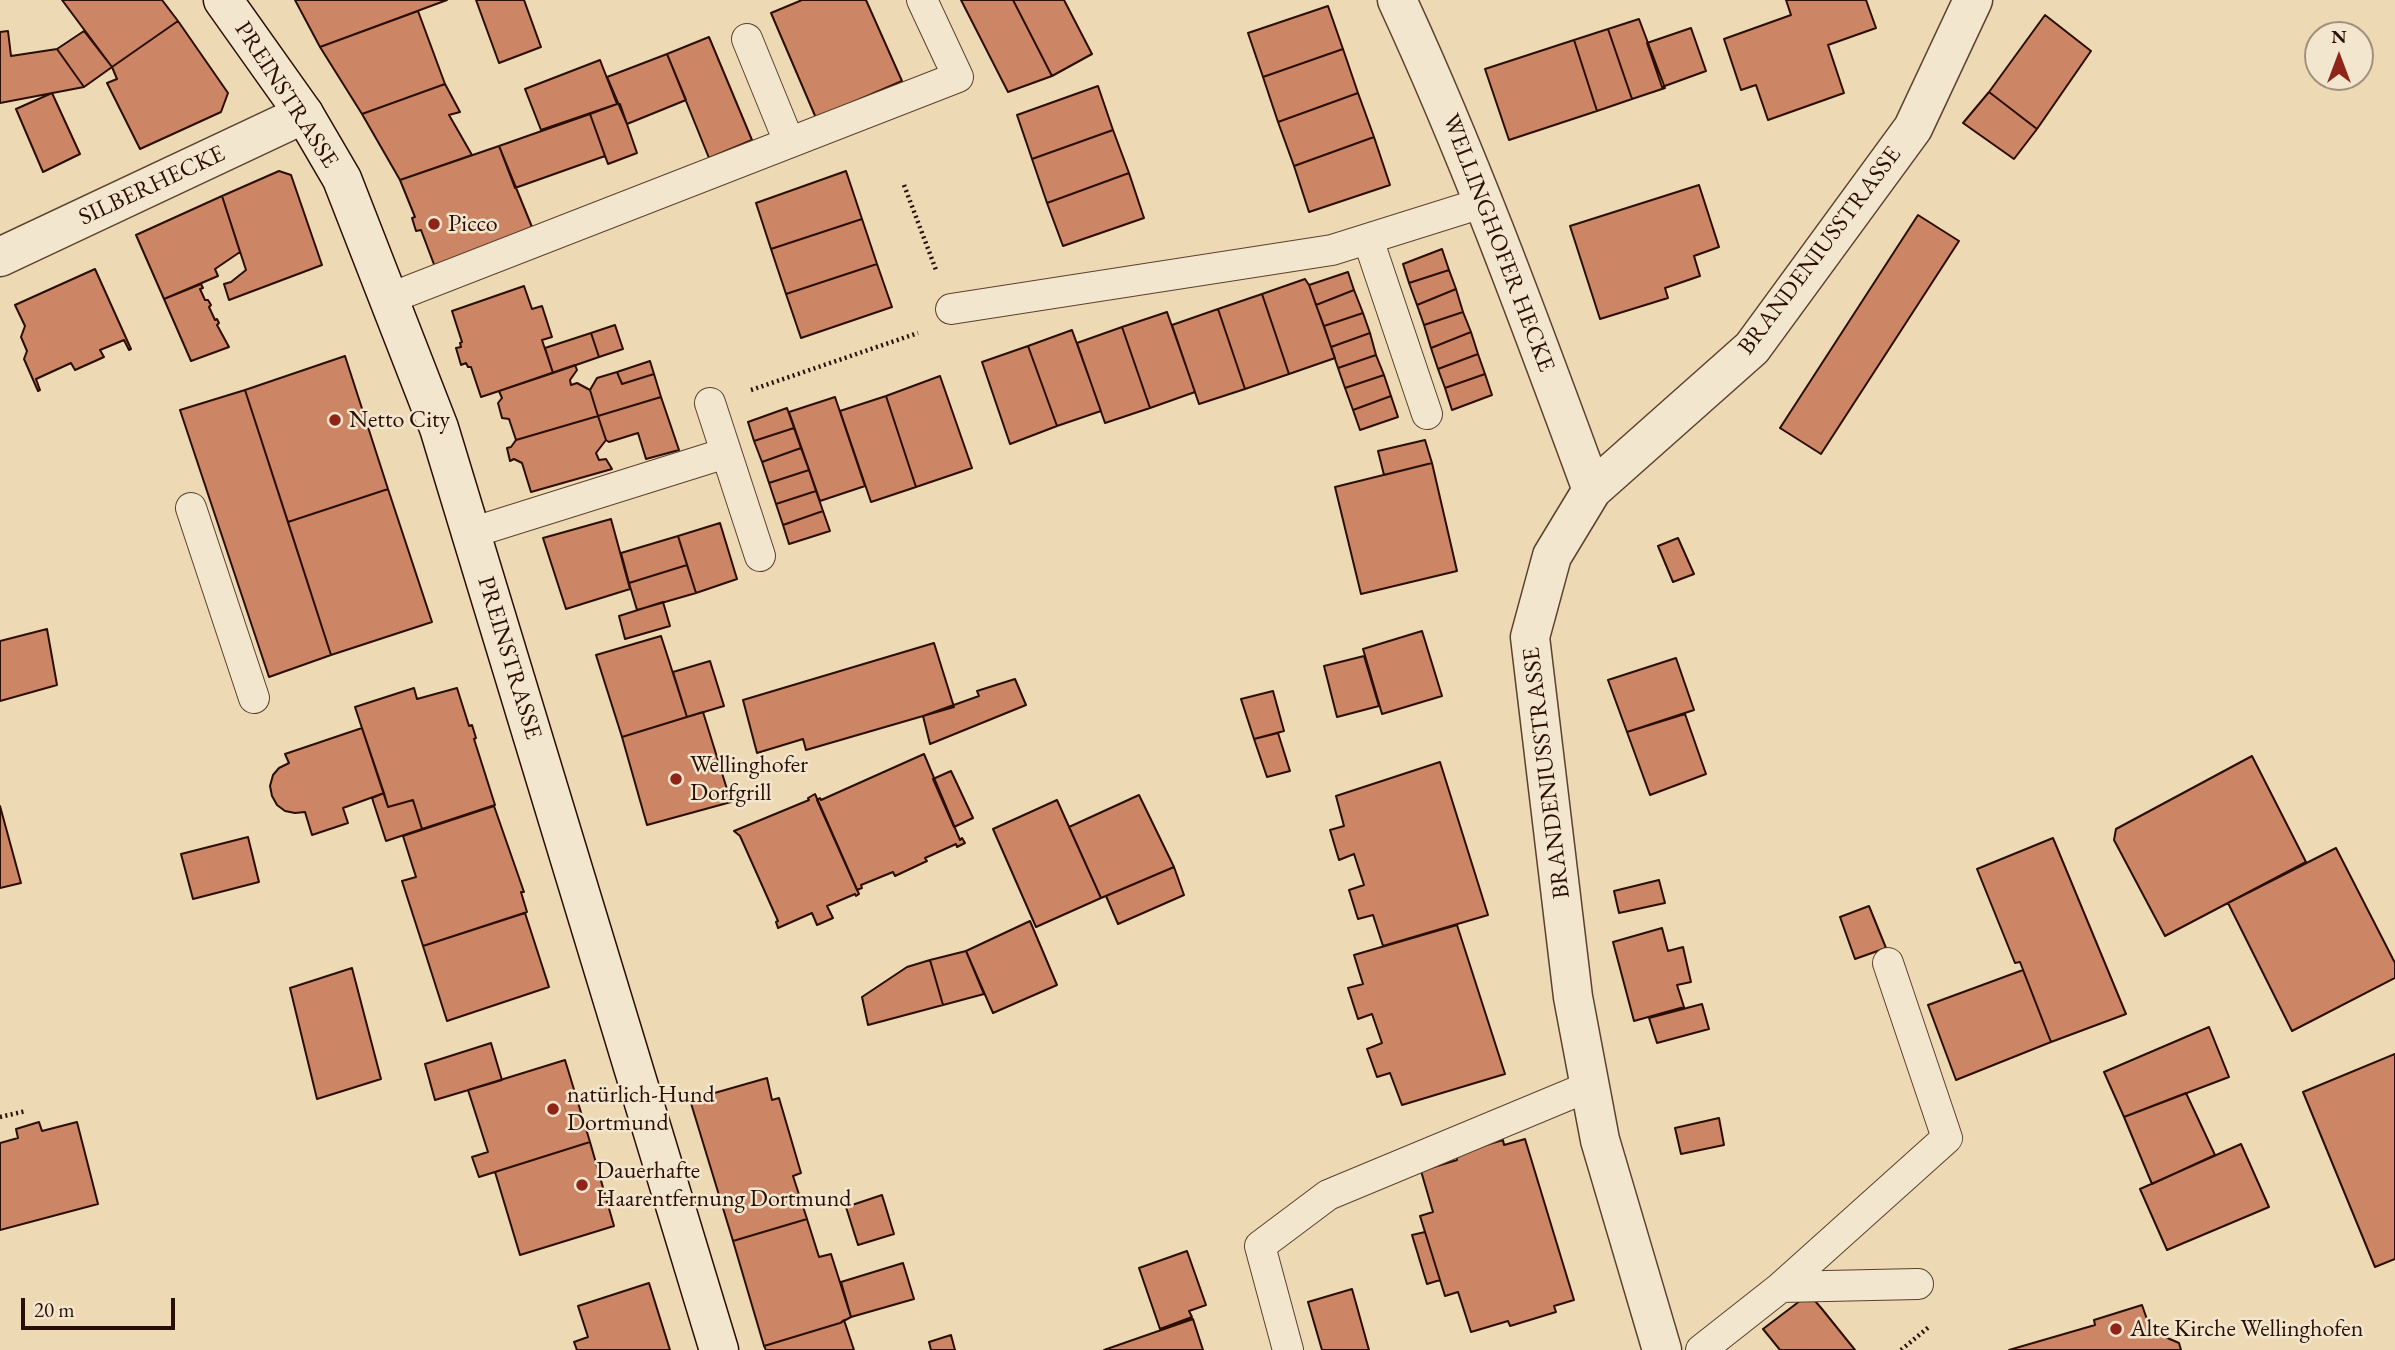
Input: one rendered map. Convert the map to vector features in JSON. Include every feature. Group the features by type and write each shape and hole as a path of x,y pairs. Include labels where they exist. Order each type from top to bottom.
{"street":[{"name":"PREINSTRASSE","path":"223,0 304,114 342,179 439,428 719,1350"},
{"name":"WELLINGHOFER HECKE","path":"1397,0 1438,88 1485,202 1592,490"},
{"name":"BRANDENIUSSTRASSE","path":"1662,1350 1600,1140 1573,997 1530,637 1552,556 1592,490 1752,348 1913,128 1973,0"},
{"name":"SILBERHECKE","path":"0,257 304,114"}],"lane":[{"path":"388,299 958,77 922,0"},
{"path":"747,38 789,142"},
{"path":"951,309 1332,250 1485,202"},
{"path":"1368,239 1427,414"},
{"path":"710,403 760,556"},
{"path":"471,533 726,453"},
{"path":"191,508 254,698"},
{"path":"1701,1350 1782,1287 1947,1138 1888,963"},
{"path":"1288,1350 1260,1246 1328,1195 1590,1086"},
{"path":"1782,1287 1918,1284"}],"path":[{"path":"772,383 942,325 951,309 904,185"},
{"path":"0,1117 26,1111"}],"building":[{"path":"62,0 162,0 178,21 112,67"},
{"path":"295,0 447,0 320,47"},
{"path":"476,0 524,0 541,47 499,63"},
{"path":"802,0 866,0 902,81 816,118 771,13"},
{"path":"961,0 1013,0 1052,76 1008,92"},
{"path":"1013,0 1064,0 1092,54 1052,76"},
{"path":"1786,0 1866,0 1876,28 1828,45 1844,93 1768,120 1756,85 1741,90 1724,39 1791,15"},
{"path":"1328,6 1343,49 1263,77 1248,33"},
{"path":"418,11 445,84 362,114 320,47"},
{"path":"2045,15 2091,51 2037,129 1989,92"},
{"path":"1639,19 1665,88 1632,99 1608,29"},
{"path":"178,21 228,93 221,112 140,149 107,83 117,79 112,67"},
{"path":"1691,28 1706,71 1662,87 1647,43"},
{"path":"1608,29 1632,99 1597,111 1574,40"},
{"path":"8,31 11,56 57,49 84,87 0,103 0,32"},
{"path":"84,31 112,67 84,87 57,49"},
{"path":"709,37 752,140 709,158 667,54"},
{"path":"1574,40 1597,111 1509,140 1485,69"},
{"path":"1343,49 1358,93 1278,122 1263,77"},
{"path":"667,54 686,100 627,124 607,77"},
{"path":"600,60 617,104 541,130 525,89"},
{"path":"445,84 460,112 449,115 472,155 400,180 362,114"},
{"path":"1098,86 1113,130 1032,159 1017,115"},
{"path":"1989,92 2037,129 2014,159 1963,123"},
{"path":"52,93 80,154 43,172 16,109"},
{"path":"1358,93 1374,137 1294,166 1278,122"},
{"path":"620,104 637,153 608,164 590,114"},
{"path":"590,114 605,156 515,188 499,146"},
{"path":"1113,130 1129,173 1047,203 1032,159"},
{"path":"1374,137 1390,185 1309,212 1294,166"},
{"path":"499,146 532,227 435,267 421,230 416,231 412,218 415,217 400,180"},
{"path":"279,171 291,175 322,265 229,300 224,284 246,270 222,196"},
{"path":"846,171 862,219 771,249 756,203"},
{"path":"1129,173 1144,218 1063,246 1047,203"},
{"path":"1699,185 1719,247 1694,256 1700,276 1665,288 1668,298 1600,319 1570,226"},
{"path":"222,196 240,252 215,269 218,276 164,299 136,235"},
{"path":"1918,215 1959,241 1821,454 1780,428"},
{"path":"862,219 877,264 786,294 771,249"},
{"path":"1442,249 1449,270 1409,283 1403,264"},
{"path":"877,264 892,307 801,338 786,294"},
{"path":"95,269 131,349 129,350 124,340 100,350 104,357 75,370 71,363 36,379 40,390 38,391 24,359 27,351 21,337 25,326 15,305"},
{"path":"1449,270 1456,289 1417,305 1409,283"},
{"path":"1348,272 1354,290 1316,305 1309,285"},
{"path":"1305,279 1335,358 1289,374 1262,294"},
{"path":"201,284 203,288 200,289 205,300 211,305 209,307 229,347 191,361 164,299"},
{"path":"524,286 532,309 542,306 552,337 542,340 553,373 481,397 471,367 466,363 461,365 456,348 461,347 462,342 452,311"},
{"path":"1456,289 1463,312 1424,325 1417,305"},
{"path":"1354,290 1363,313 1324,326 1316,305"},
{"path":"1262,294 1289,374 1245,389 1218,309"},
{"path":"1218,309 1245,389 1199,404 1172,325"},
{"path":"1167,312 1195,392 1150,408 1122,327"},
{"path":"1463,312 1471,332 1431,348 1424,325"},
{"path":"1363,313 1370,333 1331,347 1324,326"},
{"path":"615,325 623,349 599,357 591,333"},
{"path":"1122,327 1150,408 1105,423 1077,343"},
{"path":"1072,330 1101,411 1057,426 1028,346"},
{"path":"1471,332 1478,354 1438,369 1431,348"},
{"path":"591,333 599,357 553,373 545,348"},
{"path":"1370,333 1376,355 1338,368 1331,347"},
{"path":"1028,346 1057,426 1010,444 982,362"},
{"path":"1478,354 1485,374 1445,388 1438,369"},
{"path":"1376,355 1384,375 1345,388 1338,368"},
{"path":"345,356 388,489 288,522 245,390"},
{"path":"650,361 654,374 622,384 617,372"},
{"path":"575,365 577,370 570,380 571,385 577,383 590,390 598,416 516,440 509,419 502,418 498,403 502,398 499,391"},
{"path":"617,372 622,384 654,374 661,397 598,416 590,390 597,378"},
{"path":"1485,374 1492,395 1452,410 1445,388"},
{"path":"1384,375 1391,396 1353,410 1345,388"},
{"path":"940,376 972,468 916,487 886,396"},
{"path":"245,390 331,655 269,677 180,410"},
{"path":"886,396 916,487 871,502 840,411"},
{"path":"1391,396 1398,417 1360,430 1353,410"},
{"path":"661,397 679,450 646,459 638,433 609,442 606,440 598,416"},
{"path":"835,397 865,486 820,501 789,412"},
{"path":"787,408 794,428 754,441 748,422"},
{"path":"598,416 606,440 596,453 599,460 606,459 612,469 531,492 522,463 514,459 510,461 507,448 516,440"},
{"path":"794,428 801,448 762,462 754,441"},
{"path":"1425,440 1432,463 1384,475 1378,451"},
{"path":"801,448 809,470 769,483 762,462"},
{"path":"1432,463 1457,571 1361,594 1335,487"},
{"path":"809,470 816,491 776,504 769,483"},
{"path":"388,489 432,622 331,655 288,522"},
{"path":"816,491 823,511 783,525 776,504"},
{"path":"823,511 830,531 789,544 783,525"},
{"path":"611,519 630,589 566,609 543,538"},
{"path":"720,523 737,579 696,593 678,536"},
{"path":"678,536 687,565 629,583 621,553"},
{"path":"1678,538 1694,574 1673,582 1658,546"},
{"path":"687,565 696,593 637,610 629,583"},
{"path":"663,602 670,626 625,639 619,616"},
{"path":"47,629 57,685 0,701 0,641"},
{"path":"1422,631 1442,696 1382,714 1363,649"},
{"path":"661,636 687,717 622,737 596,655"},
{"path":"934,643 954,707 806,750 803,739 757,753 743,700"},
{"path":"1364,656 1379,706 1337,717 1324,666"},
{"path":"1676,658 1694,710 1627,732 1608,680"},
{"path":"710,661 724,706 687,717 673,672"},
{"path":"1015,679 1026,705 930,744 923,716 979,696 977,691"},
{"path":"414,688 417,699 457,688 469,726 472,725 495,805 422,829 413,800 388,807 355,707"},
{"path":"1273,691 1284,731 1254,739 1241,699"},
{"path":"703,712 731,802 647,825 622,737"},
{"path":"1685,714 1706,774 1650,795 1627,732"},
{"path":"362,728 384,793 343,808 348,823 312,835 305,812 285,811 277,805 270,786 273,775 289,763 285,754"},
{"path":"1278,733 1290,771 1267,777 1254,739"},
{"path":"924,754 960,840 962,838 965,843 957,847 956,844 925,858 927,861 895,876 893,872 861,885 862,888 857,890 817,800"},
{"path":"2252,756 2306,862 2165,936 2114,840 2116,829"},
{"path":"1440,762 1488,915 1383,946 1373,915 1358,919 1349,890 1364,885 1354,854 1339,860 1330,830 1344,826 1336,796"},
{"path":"951,771 973,818 954,827 933,779"},
{"path":"384,793 388,807 413,800 422,829 386,841 372,798"},
{"path":"815,794 859,894 827,906 833,918 817,925 812,913 778,928 778,921 740,836 734,831 809,800 808,798"},
{"path":"1139,795 1174,867 1101,898 1069,827"},
{"path":"1057,800 1101,898 1036,927 993,829"},
{"path":"0,806 21,883 0,888"},
{"path":"494,806 524,892 521,892 527,912 423,946 402,881 416,877 403,836"},
{"path":"248,837 259,882 193,899 181,854"},
{"path":"2053,838 2126,1014 2051,1042 2020,962 2015,963 1977,869"},
{"path":"2336,848 2395,963 2395,978 2292,1031 2228,903"},
{"path":"1174,867 1184,895 1118,924 1106,896"},
{"path":"1659,880 1665,903 1619,913 1614,891"},
{"path":"1869,906 1886,948 1855,959 1840,917"},
{"path":"525,913 549,987 447,1021 423,946"},
{"path":"1030,921 1057,985 993,1013 966,951"},
{"path":"1457,925 1505,1074 1402,1105 1390,1073 1377,1077 1367,1049 1382,1043 1372,1014 1358,1019 1348,988 1363,984 1354,955"},
{"path":"1662,928 1668,951 1683,947 1691,982 1677,985 1684,1007 1634,1021 1613,942"},
{"path":"966,951 984,994 943,1005 930,960"},
{"path":"930,960 943,1005 868,1025 862,997 907,967"},
{"path":"352,968 381,1079 317,1099 290,988"},
{"path":"2023,970 2051,1042 1956,1080 1928,1005"},
{"path":"1702,1004 1709,1029 1657,1043 1649,1018"},
{"path":"2209,1027 2229,1077 2124,1117 2104,1072"},
{"path":"491,1043 502,1080 435,1100 425,1064"},
{"path":"2395,1054 2395,1259 2375,1267 2303,1092"},
{"path":"565,1060 590,1142 479,1177 472,1157 488,1152 468,1090"},
{"path":"767,1078 772,1100 779,1098 801,1173 793,1176 807,1219 733,1241 690,1100"},
{"path":"2186,1093 2215,1155 2152,1184 2124,1117"},
{"path":"1719,1118 1724,1145 1681,1154 1675,1128"},
{"path":"39,1122 42,1131 77,1122 98,1204 0,1230 0,1143 18,1138 16,1129"},
{"path":"1525,1139 1574,1300 1554,1306 1556,1312 1510,1326 1508,1321 1471,1332 1458,1292 1445,1296 1420,1216 1433,1212 1421,1171 1457,1160 1456,1154 1503,1140 1504,1145"},
{"path":"590,1142 614,1226 520,1255 495,1172"},
{"path":"2241,1144 2269,1207 2167,1250 2140,1189"},
{"path":"882,1195 894,1234 858,1245 846,1207"},
{"path":"807,1219 819,1257 831,1254 851,1317 840,1323 764,1346 733,1241"},
{"path":"1425,1232 1440,1280 1427,1284 1412,1235"},
{"path":"1187,1251 1206,1305 1189,1311 1192,1317 1160,1329 1139,1268"},
{"path":"903,1263 914,1299 851,1317 841,1282"},
{"path":"649,1283 670,1350 577,1350 574,1342 588,1337 578,1306"},
{"path":"1352,1289 1369,1350 1322,1350 1308,1302"},
{"path":"1809,1294 1855,1350 1780,1350 1763,1329"},
{"name":"Alte Kirche Wellinghofen","path":"2142,1305 2152,1334 2156,1333 2179,1343 2181,1350 2009,1350 2095,1325 2094,1320"},
{"path":"1193,1319 1203,1350 1104,1350"},
{"path":"844,1320 854,1350 766,1350 764,1346 840,1323"},
{"path":"951,1335 955,1350 931,1350 929,1342"}],"place":[{"name":"Picco","path":"434,224"},
{"name":"Netto City","path":"335,420"},
{"name":"Wellinghofer Dorfgrill","path":"676,779"},
{"name":"natürlich-Hund Dortmund","path":"553,1109"},
{"name":"Dauerhafte Haarentfernung Dortmund","path":"582,1185"},
{"name":"Alte Kirche Wellinghofen","path":"2116,1329"}]}
